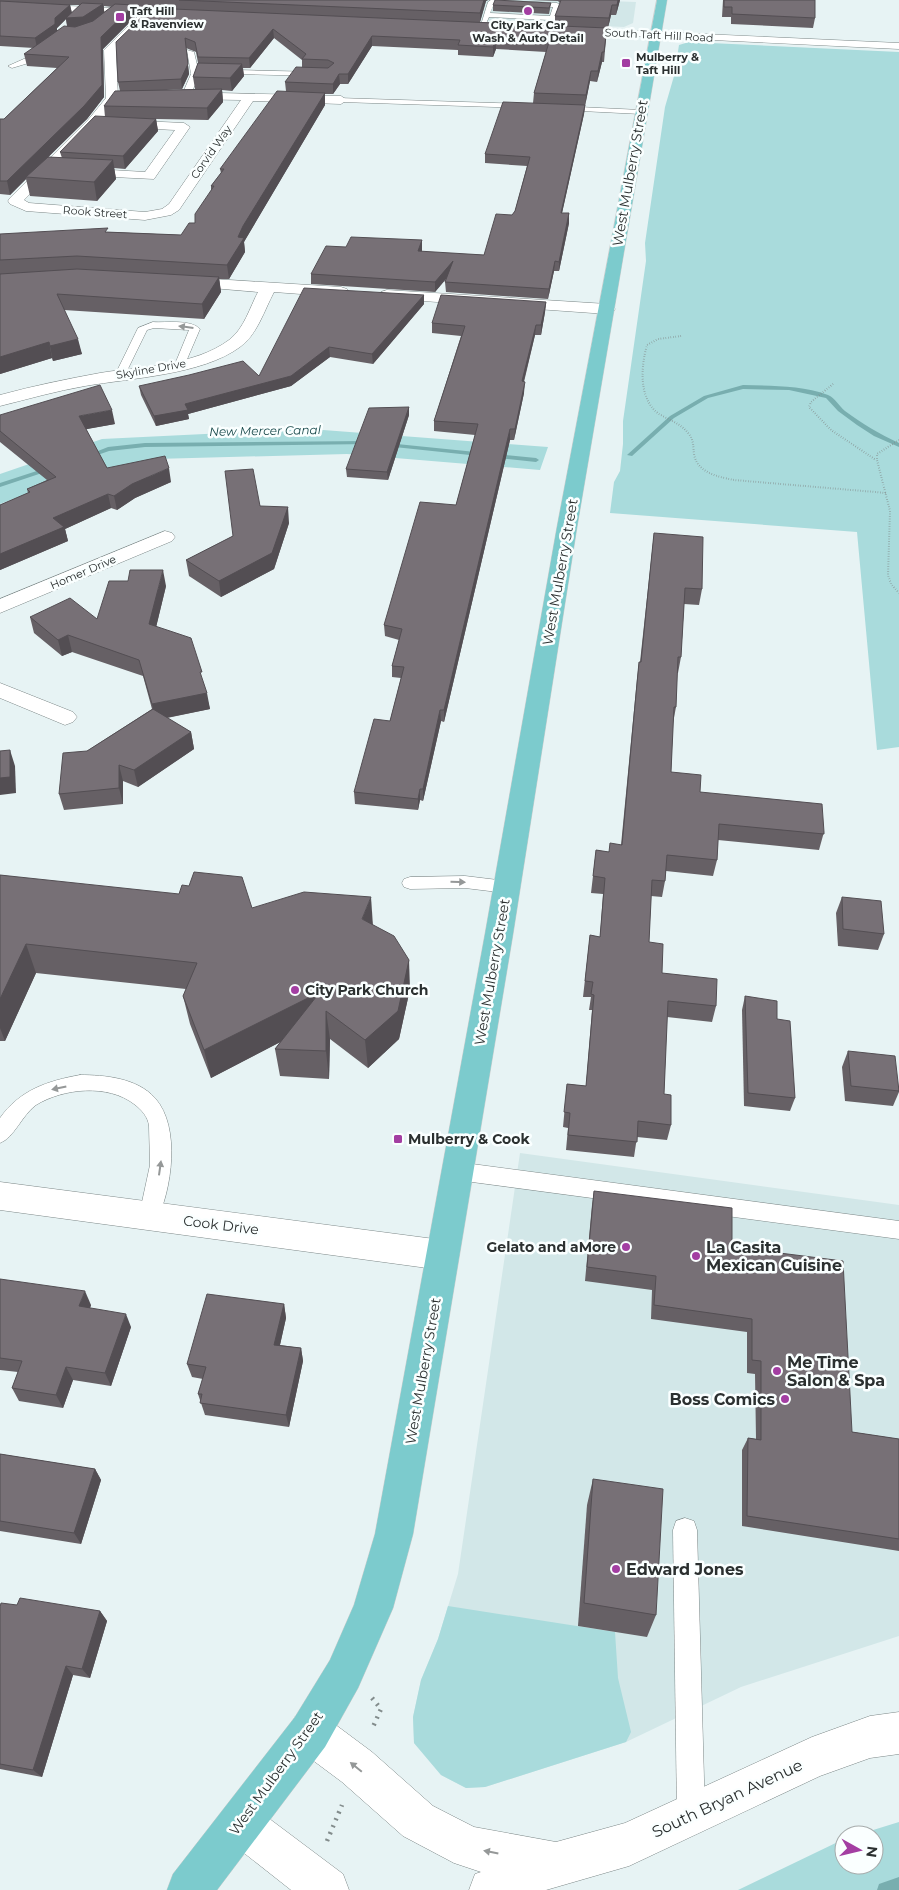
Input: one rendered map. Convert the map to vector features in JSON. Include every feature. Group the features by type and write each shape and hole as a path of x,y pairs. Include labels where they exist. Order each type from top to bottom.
{"main road":[{"name":"West Mulberry Street","path":"189,1890 310,1732 344,1674 373,1608 394,1534 567,527 662,0"}],"street":[{"path":"0,6 198,14"},
{"path":"48,170 116,98 110,50 149,12"},
{"path":"478,27 508,15"},
{"name":"South Taft Hill Road","path":"545,30 899,46"},
{"path":"181,95 341,100"},
{"name":"Corvid Way","path":"174,207 249,98"},
{"path":"48,170 149,176 184,127 93,123"},
{"name":"Rook Street","path":"48,170 15,201 26,207 145,216 166,212 174,207"},
{"path":"165,281 607,308"},
{"name":"Skyline Drive","path":"0,401 52,387 204,359 221,352 236,342 250,325 268,288"},
{"name":"Homer Drive","path":"0,608 165,536"},
{"path":"0,690 65,717"},
{"name":"Cook Drive","path":"0,1196 442,1255"},
{"name":"South Bryan Avenue","path":"310,1732 357,1767 418,1821 469,1848 556,1864"},
{"name":"South Bryan Avenue","path":"491,1890 556,1864 629,1844 812,1758 870,1736 899,1733"},
{"path":"240,1823 327,1890"}],"lane":[{"path":"478,27 486,16 491,2 508,15"},
{"path":"486,16 508,15 520,10 540,11 557,4 553,18 545,30"},
{"path":"508,15 520,10 540,11 553,18"},
{"path":"12,66 29,60 54,40"},
{"path":"181,95 195,80 195,71 190,52"},
{"path":"195,71 329,74"},
{"path":"341,100 534,107"},
{"path":"553,108 641,112"},
{"path":"120,375 142,328 153,325 191,326 195,329 180,364"},
{"path":"410,883 464,882 506,887"},
{"path":"0,1135 10,1119 29,1100 52,1089 80,1083 113,1084 144,1098 157,1119 162,1155 159,1182 149,1216"},
{"path":"457,1171 899,1230"},
{"path":"686,1530 691,1816"}],"path":[{"path":"681,336 658,340 647,345 643,356 644,388 648,399 657,412 684,428 695,442 695,458 700,466 713,475 734,480 887,493"},
{"path":"833,384 811,402 809,407 822,422 876,460"},
{"path":"899,440 881,450 877,454 876,460 887,493 890,514 888,575 891,584 899,593"}],"shaded area":[{"path":"325,0 581,0 636,2 633,23 624,27 316,13"},
{"path":"689,42 899,52 899,747 877,750 857,532 610,513 614,482 620,471 623,421 646,261 645,243 665,107 674,76 679,45"},
{"path":"310,429 548,447 540,470 347,454 155,459 82,473 0,504 0,474 102,439"},
{"path":"520,1153 899,1205 899,1636 741,1687 626,1742 485,1787 466,1788 441,1775 414,1743 413,1717 421,1680 438,1639 458,1574"},
{"path":"448,1606 615,1632 618,1678 631,1732 626,1742 485,1787 466,1788 441,1775 414,1743 413,1717 421,1680 438,1639"},
{"path":"899,1822 899,1890 738,1890 834,1844 834,1875 884,1875 884,1827"}],"building":[{"path":"179,0 484,0 480,13"},
{"path":"495,0 551,3 549,8 493,5"},
{"path":"561,0 618,0 617,5 612,5 609,18 555,16"},
{"path":"724,0 815,0 815,18 732,14 732,7 724,7"},
{"path":"0,1 70,5 55,18 55,24 35,38 0,36"},
{"path":"82,3 103,4 83,17 66,18"},
{"path":"115,4 134,5 101,37 102,85 84,106 7,181 0,181 0,119 4,119 69,57 24,54 64,26 75,27 93,21"},
{"path":"151,8 607,28 604,52 602,52 598,71 591,71 586,95 534,93 549,42 496,39 493,47 458,45 460,40 372,36 348,74 339,74 333,84 285,82 296,67 328,68 334,63 328,60 302,59 306,54 273,29 249,58 198,57 195,42 185,38 188,64 181,79 118,82 116,42"},
{"path":"198,63 242,64 230,78 193,77"},
{"path":"222,89 207,108 104,106 115,91"},
{"path":"277,91 325,93 243,226 238,237 244,238 227,265 77,256 0,260 0,234 108,228 105,232 181,235 189,223 195,223 195,214 214,186 211,186 224,169 220,169"},
{"path":"503,102 585,105 561,213 569,213 559,262 555,261 549,289 445,282 453,261 435,282 311,274 326,246 346,247 351,237 422,240 418,251 484,255 496,214 512,215 515,211 530,157 485,154"},
{"path":"95,116 156,119 123,156 60,152"},
{"path":"48,157 113,160 94,182 26,177"},
{"path":"77,269 219,277 202,304 57,294 78,339 50,346 49,342 0,357 0,274"},
{"path":"304,288 424,295 372,354 329,347 291,376 185,404 188,410 154,416 139,386 243,361 259,376"},
{"path":"441,295 546,302 541,325 536,325 522,381 525,382 515,429 510,429 444,710 440,710 423,789 420,789 418,799 354,792 374,719 390,721 404,667 392,666 402,629 384,625 420,502 456,505 478,424 434,421 465,326 432,323"},
{"path":"100,385 112,410 79,416 107,468 165,456 169,468 132,484 114,496 108,494 53,518 64,527 0,554 0,505 30,492 27,489 56,477 0,431 0,415"},
{"path":"409,407 387,472 346,469 369,408"},
{"path":"253,469 260,506 288,507 272,553 219,581 186,560 233,536 225,471"},
{"path":"654,533 703,537 702,589 685,588 681,657 678,657 676,707 674,707 671,772 701,775 700,792 822,804 824,834 719,824 717,860 667,855 665,881 652,880 649,942 663,944 662,973 717,979 716,1006 668,1001 664,1094 671,1095 671,1125 638,1121 637,1142 568,1135 570,1113 564,1112 567,1084 586,1086 594,995 591,994 593,982 585,981 590,935 600,937 605,878 593,876 596,850 609,852 610,843 622,845 639,662 641,662"},
{"path":"130,570 163,570 149,624 191,638 207,693 152,704 139,660 68,635 58,640 30,617 70,598 97,619 109,581 128,581"},
{"path":"153,709 191,732 134,770 119,765 119,788 59,794 63,753 87,751"},
{"path":"10,750 10,777 0,778 0,751"},
{"name":"City Park Church","path":"194,872 242,877 252,908 304,892 371,897 362,919 394,936 409,960 398,1011 365,1040 326,1011 326,1051 275,1049 320,992 204,1050 183,996 197,963 26,944 0,999 0,875 179,894 182,885 189,886"},
{"path":"842,897 881,901 884,934 843,929"},
{"path":"745,996 777,1001 777,1019 790,1021 795,1098 748,1093"},
{"path":"848,1051 895,1056 899,1091 851,1086"},
{"path":"594,1191 732,1208 732,1247 843,1261 852,1432 899,1439 899,1539 747,1516 748,1438 761,1440 761,1361 752,1360 752,1319 654,1305 656,1276 587,1267"},
{"path":"0,1279 85,1291 79,1306 126,1314 105,1373 66,1367 56,1395 12,1388 22,1361 0,1358"},
{"path":"207,1294 284,1304 274,1345 301,1348 286,1415 200,1403 202,1394 198,1394 206,1367 187,1364"},
{"path":"0,1454 95,1469 74,1533 0,1521"},
{"name":"Edward Jones","path":"593,1479 663,1489 656,1615 584,1603"},
{"path":"20,1598 100,1611 82,1669 66,1666 33,1770 0,1764 0,1607 1,1603 17,1605"}],"waterway":[{"name":"New Mercer Canal","path":"630,455 672,417 706,397 743,387 789,388 828,397 840,410 859,424 876,435 899,445"},
{"name":"New Mercer Canal","path":"86,457 108,449 145,445 368,443"},
{"name":"New Mercer Canal","path":"387,445 536,460"},
{"name":"New Mercer Canal","path":"0,485 49,469"},
{"path":"885,1890 899,1885"}],"place":[{"name":"City Park Car Wash & Auto Detail","path":"528,11"},
{"name":"Taft Hill & Ravenview","path":"120,17"},
{"name":"Mulberry & Taft Hill","path":"626,63"},
{"name":"City Park Church","path":"295,990"},
{"name":"Mulberry & Cook","path":"398,1139"},
{"name":"Gelato and aMore","path":"626,1247"},
{"name":"La Casita Mexican Cuisine","path":"696,1256"},
{"name":"Me Time Salon & Spa","path":"777,1371"},
{"name":"Boss Comics","path":"785,1399"},
{"name":"Edward Jones","path":"616,1569"}]}
